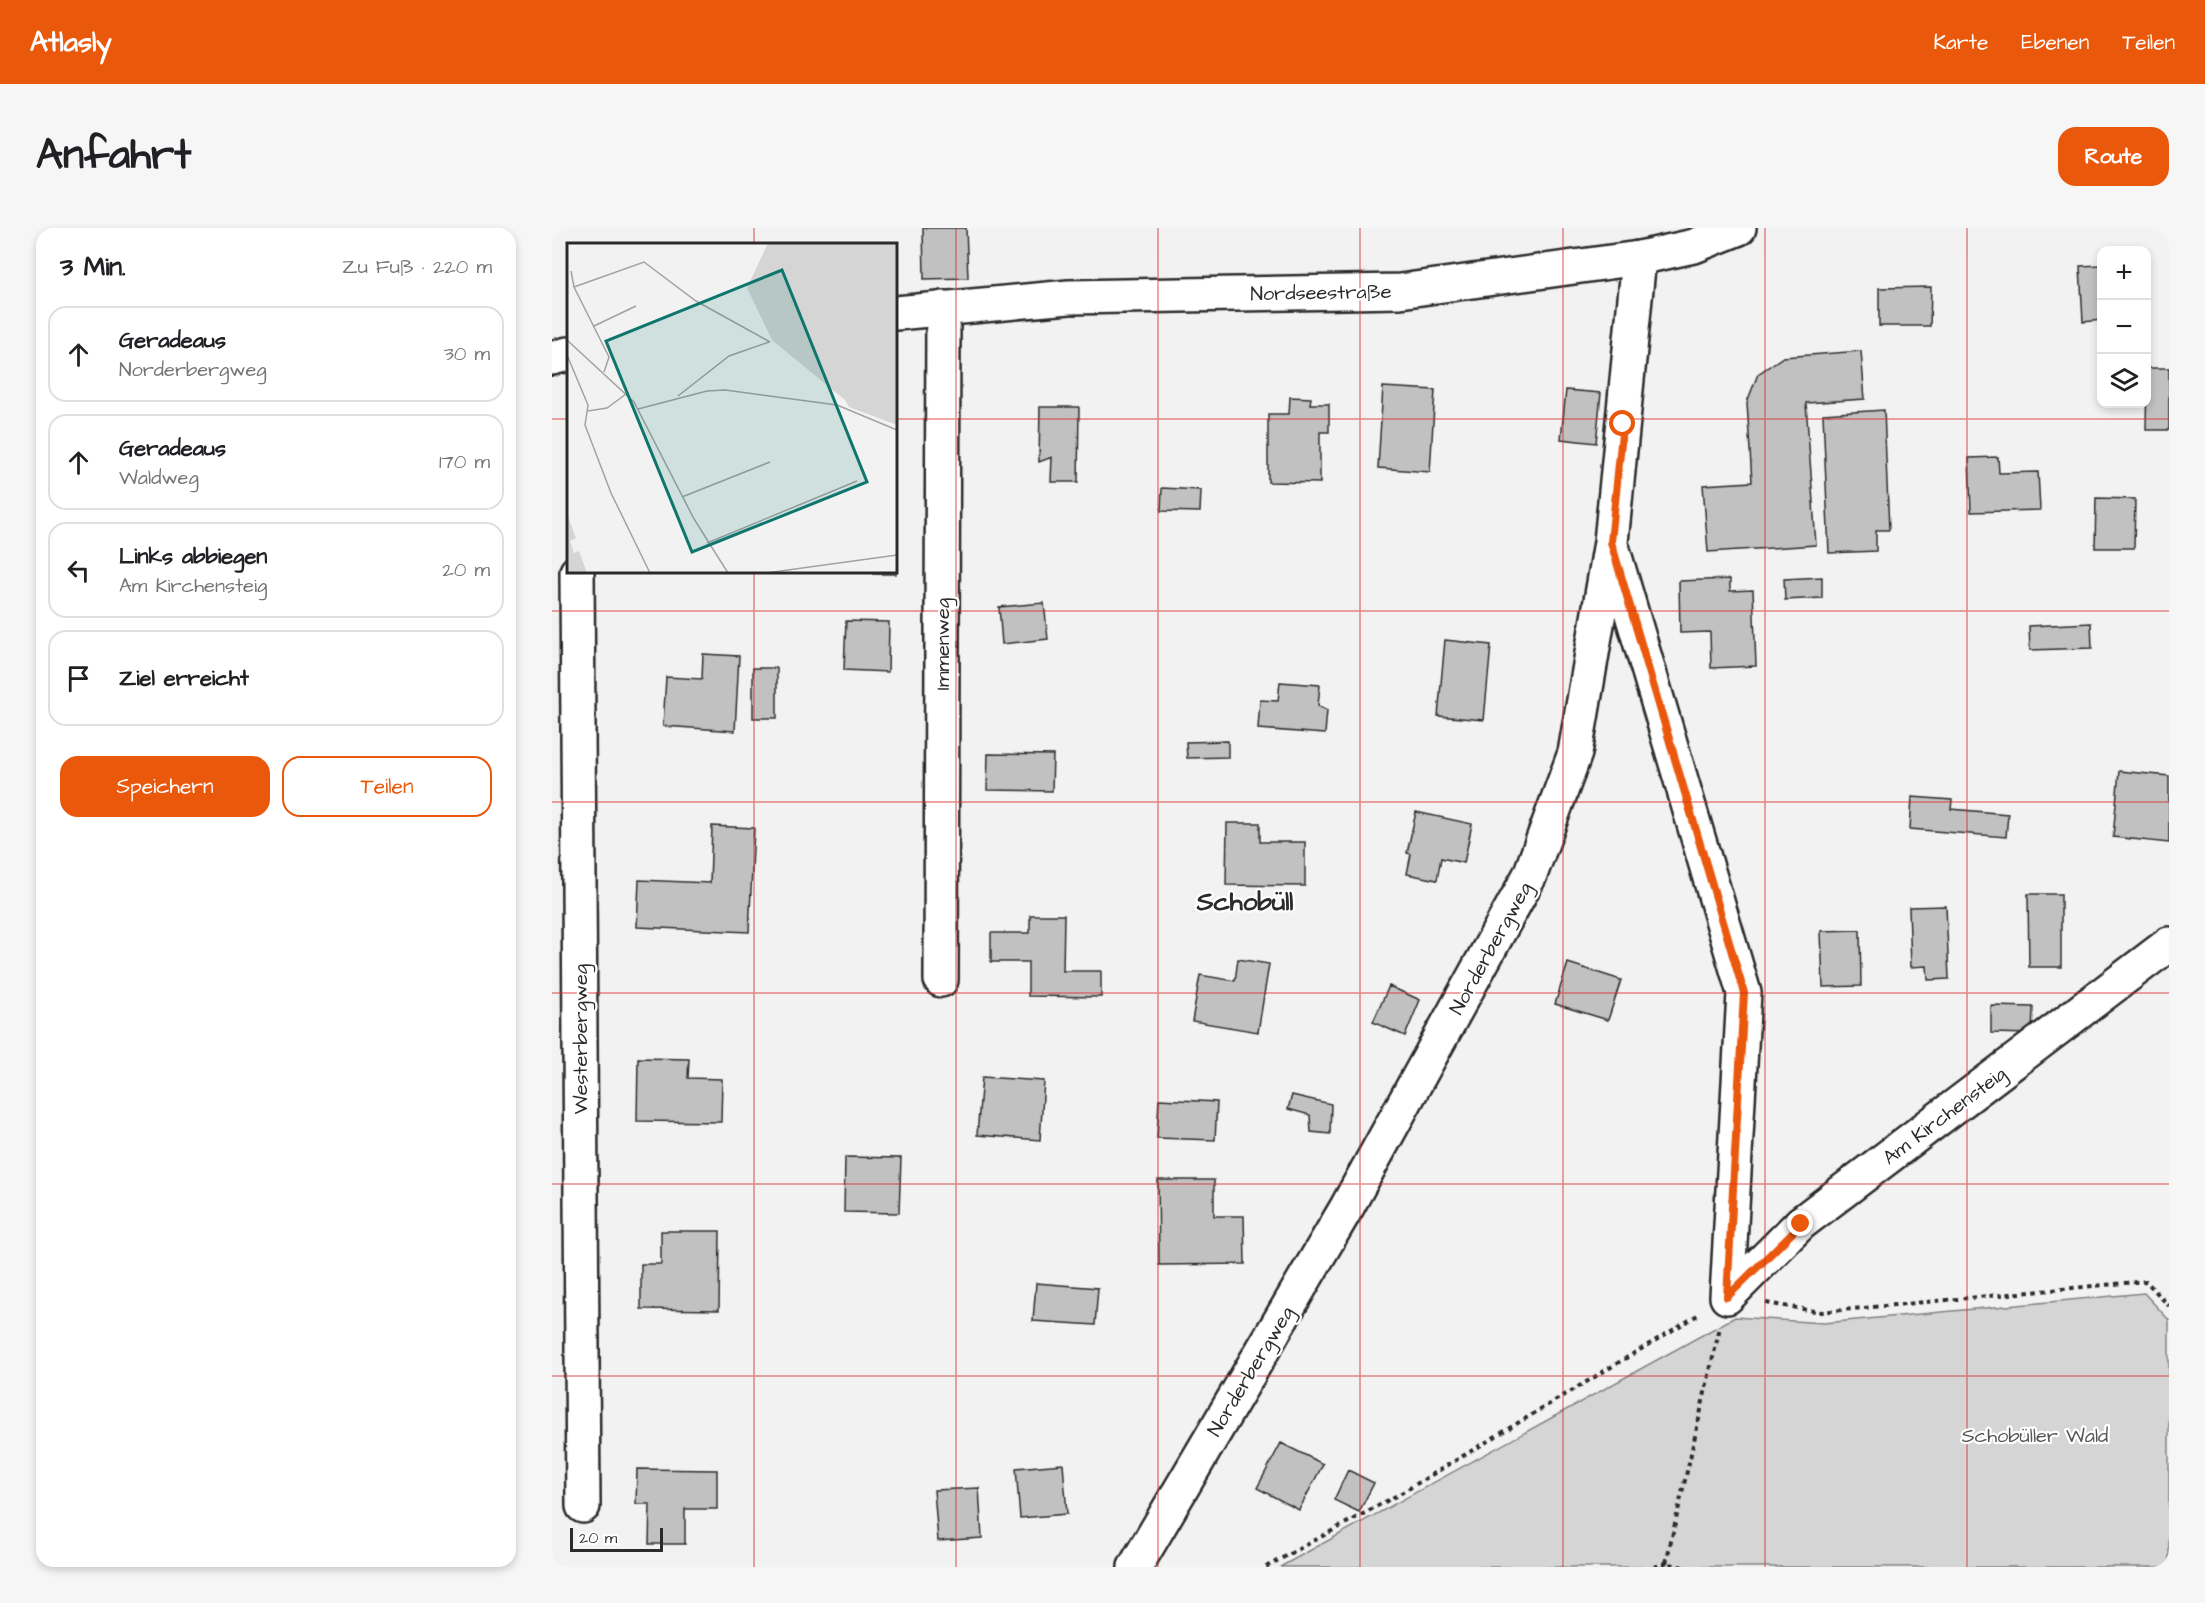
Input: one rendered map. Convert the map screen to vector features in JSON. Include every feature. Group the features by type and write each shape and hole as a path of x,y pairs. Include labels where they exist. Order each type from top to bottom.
{"street":[{"name":"Nordseestraße","path":"897,313 1069,297 1400,291 1639,258 1694,246 1740,228"},
{"name":"Norderbergweg","path":"1135,1567 1347,1207 1530,875 1575,753 1611,542 1639,258"},
{"name":"Immenweg","path":"941,980 943,308"},
{"path":"552,358 567,354"},
{"path":"1611,542 1744,993 1727,1297"},
{"name":"Westerbergweg","path":"578,573 583,1506"},
{"name":"Am Kirchensteig","path":"1727,1297 1801,1224 2169,944"}],"path":[{"path":"1266,1567 1403,1492 1727,1297 1821,1312 2146,1281 2169,1306"},
{"path":"1667,1565 1727,1297"},
{"path":"1654,1567 1667,1565 1683,1567"}],"green space":[{"name":"Schobüller Wald","path":"2144,1293 2169,1320 2169,1567 1280,1567 1735,1317 1824,1323"}],"building":[{"path":"923,228 966,228 968,278 924,279"},
{"path":"2097,265 2097,321 2083,322 2080,266"},
{"path":"1931,287 1930,326 1879,326 1879,288"},
{"path":"1861,351 1865,399 1806,403 1816,545 1708,552 1703,485 1752,482 1747,402 1758,374 1783,357"},
{"path":"2151,368 2169,368 2169,430 2146,430 2146,408 2151,408"},
{"path":"1383,387 1435,390 1430,472 1378,468"},
{"path":"1566,390 1601,393 1596,443 1561,439"},
{"path":"1290,397 1311,398 1310,404 1329,404 1329,432 1320,432 1320,483 1268,482 1268,414 1289,414"},
{"path":"1040,407 1079,407 1078,482 1051,482 1052,457 1039,462"},
{"path":"1884,410 1889,530 1876,530 1876,551 1829,553 1823,414"},
{"path":"1998,457 1999,473 2038,472 2040,510 1971,512 1969,458"},
{"path":"1162,488 1201,490 1200,512 1161,511"},
{"path":"2096,498 2135,499 2134,548 2095,548"},
{"path":"873,573 896,573 896,574"},
{"path":"1822,577 1822,598 1785,600 1784,579"},
{"path":"1730,579 1730,591 1753,590 1756,666 1711,668 1710,632 1680,633 1679,581"},
{"path":"1044,603 1048,639 1002,644 999,607"},
{"path":"846,621 889,622 888,672 844,670"},
{"path":"2091,623 2092,648 2030,650 2029,626"},
{"path":"1445,640 1491,645 1484,720 1438,716"},
{"path":"703,654 739,656 735,731 663,726 666,677 702,679"},
{"path":"753,668 777,668 777,718 753,718"},
{"path":"1280,682 1320,685 1318,706 1327,710 1325,734 1258,729 1260,700 1278,701"},
{"path":"1228,741 1228,757 1187,758 1186,742"},
{"path":"988,754 1053,755 1052,791 987,790"},
{"path":"2119,771 2169,776 2169,843 2113,837"},
{"path":"1912,797 1952,800 1951,809 2008,814 2006,837 1910,829"},
{"path":"1416,812 1472,824 1464,863 1441,858 1437,880 1407,874 1411,854 1407,853"},
{"path":"1227,823 1260,823 1260,842 1305,842 1305,886 1226,885"},
{"path":"712,826 754,828 749,932 637,927 639,880 710,883"},
{"path":"2028,894 2061,894 2061,967 2029,967"},
{"path":"1946,906 1949,979 1928,980 1927,966 1911,967 1909,907"},
{"path":"1030,915 1064,915 1063,971 1101,971 1101,997 1028,996 1028,962 991,962 991,933 1030,933"},
{"path":"1860,930 1861,986 1823,987 1821,931"},
{"path":"1238,959 1269,964 1258,1032 1192,1021 1200,975 1235,981"},
{"path":"1568,963 1621,980 1608,1020 1555,1004"},
{"path":"1389,986 1420,1000 1405,1036 1373,1022"},
{"path":"1991,1006 2033,1007 2032,1034 1991,1033"},
{"path":"638,1058 689,1059 688,1078 722,1079 721,1122 637,1121"},
{"path":"982,1077 1044,1081 1040,1140 977,1135"},
{"path":"1292,1095 1331,1104 1330,1134 1311,1132 1310,1115 1288,1109"},
{"path":"1159,1099 1217,1102 1215,1140 1157,1138"},
{"path":"845,1157 901,1158 899,1213 844,1212"},
{"path":"1158,1180 1214,1180 1214,1216 1244,1216 1245,1264 1159,1265"},
{"path":"661,1231 720,1231 719,1310 641,1309 641,1264 661,1264"},
{"path":"1036,1283 1098,1288 1095,1325 1033,1321"},
{"path":"1281,1443 1323,1464 1299,1510 1257,1488"},
{"path":"1063,1464 1067,1514 1020,1518 1016,1468"},
{"path":"637,1469 717,1470 717,1509 685,1509 685,1544 649,1544 650,1504 636,1504"},
{"path":"1348,1470 1374,1483 1359,1512 1334,1500"},
{"path":"979,1488 982,1538 938,1541 934,1490"}],"district":[{"name":"Schobüll","path":"1245,901"}],"route":[{"path":"1623,424 1611,542 1744,993 1727,1297 1801,1224"}]}
